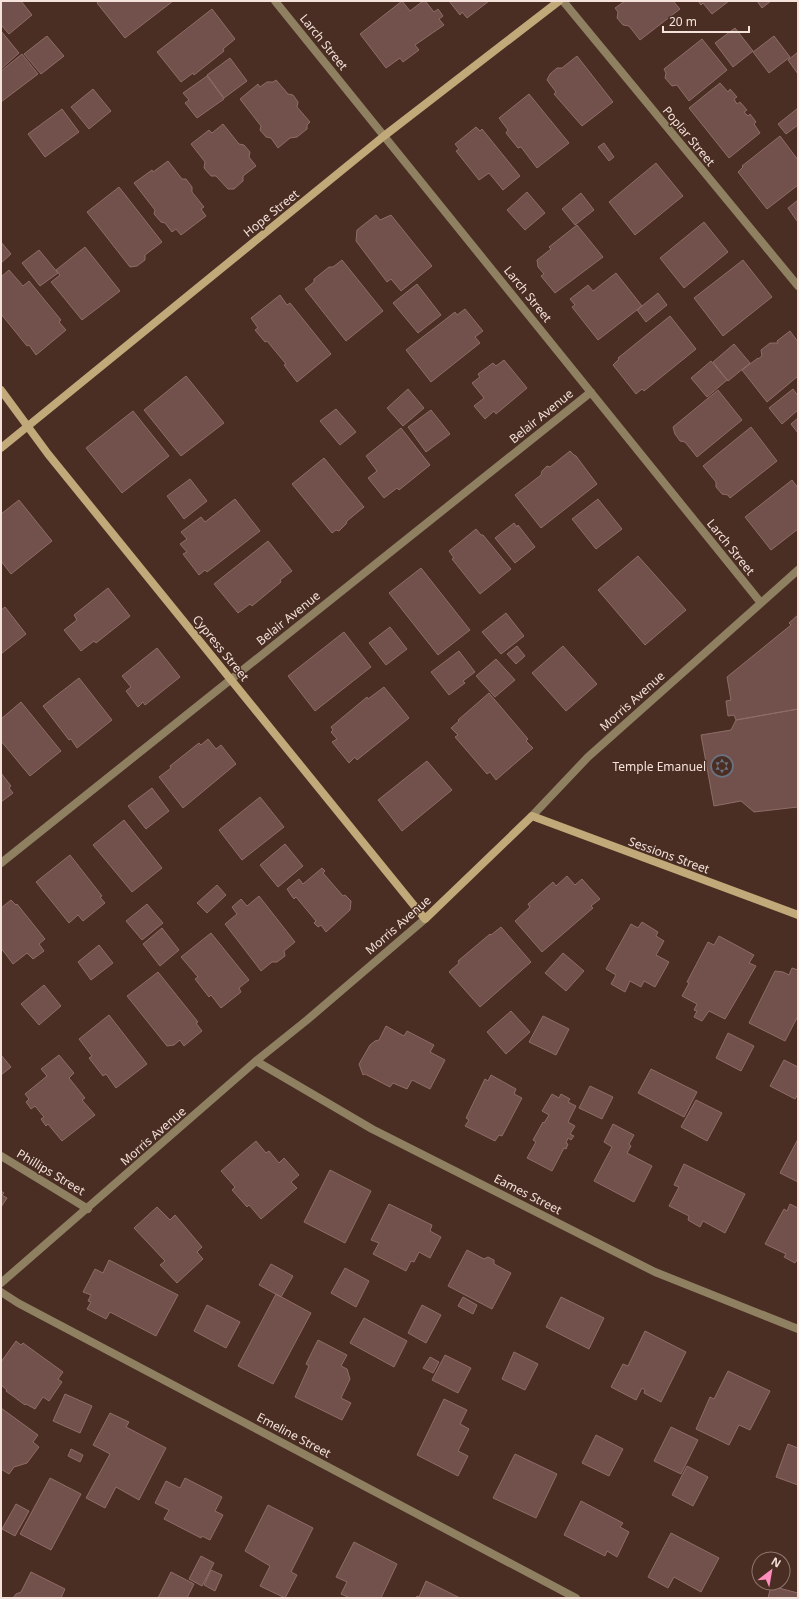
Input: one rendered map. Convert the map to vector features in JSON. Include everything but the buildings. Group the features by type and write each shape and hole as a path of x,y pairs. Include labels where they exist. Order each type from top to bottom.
{"street":[{"name":"Larch Street","path":"275,1 761,603"},
{"name":"Hope Street","path":"1,448 384,136 559,1"},
{"name":"Poplar Street","path":"563,1 798,286"},
{"name":"Cypress Street","path":"1,390 29,426 48,454 425,919"},
{"name":"Belair Avenue","path":"1,863 591,392"},
{"name":"Morris Avenue","path":"1,1283 256,1061 307,1020 425,919 532,816 588,756 798,570"},
{"name":"Sessions Street","path":"532,816 798,915"},
{"name":"Eames Street","path":"256,1061 372,1129 655,1272 798,1329"},
{"name":"Phillips Street","path":"1,1156 88,1208"},
{"name":"Emeline Street","path":"1,1292 25,1307 576,1598"}],"place":[{"name":"Temple Emanuel","path":"722,766"}]}
